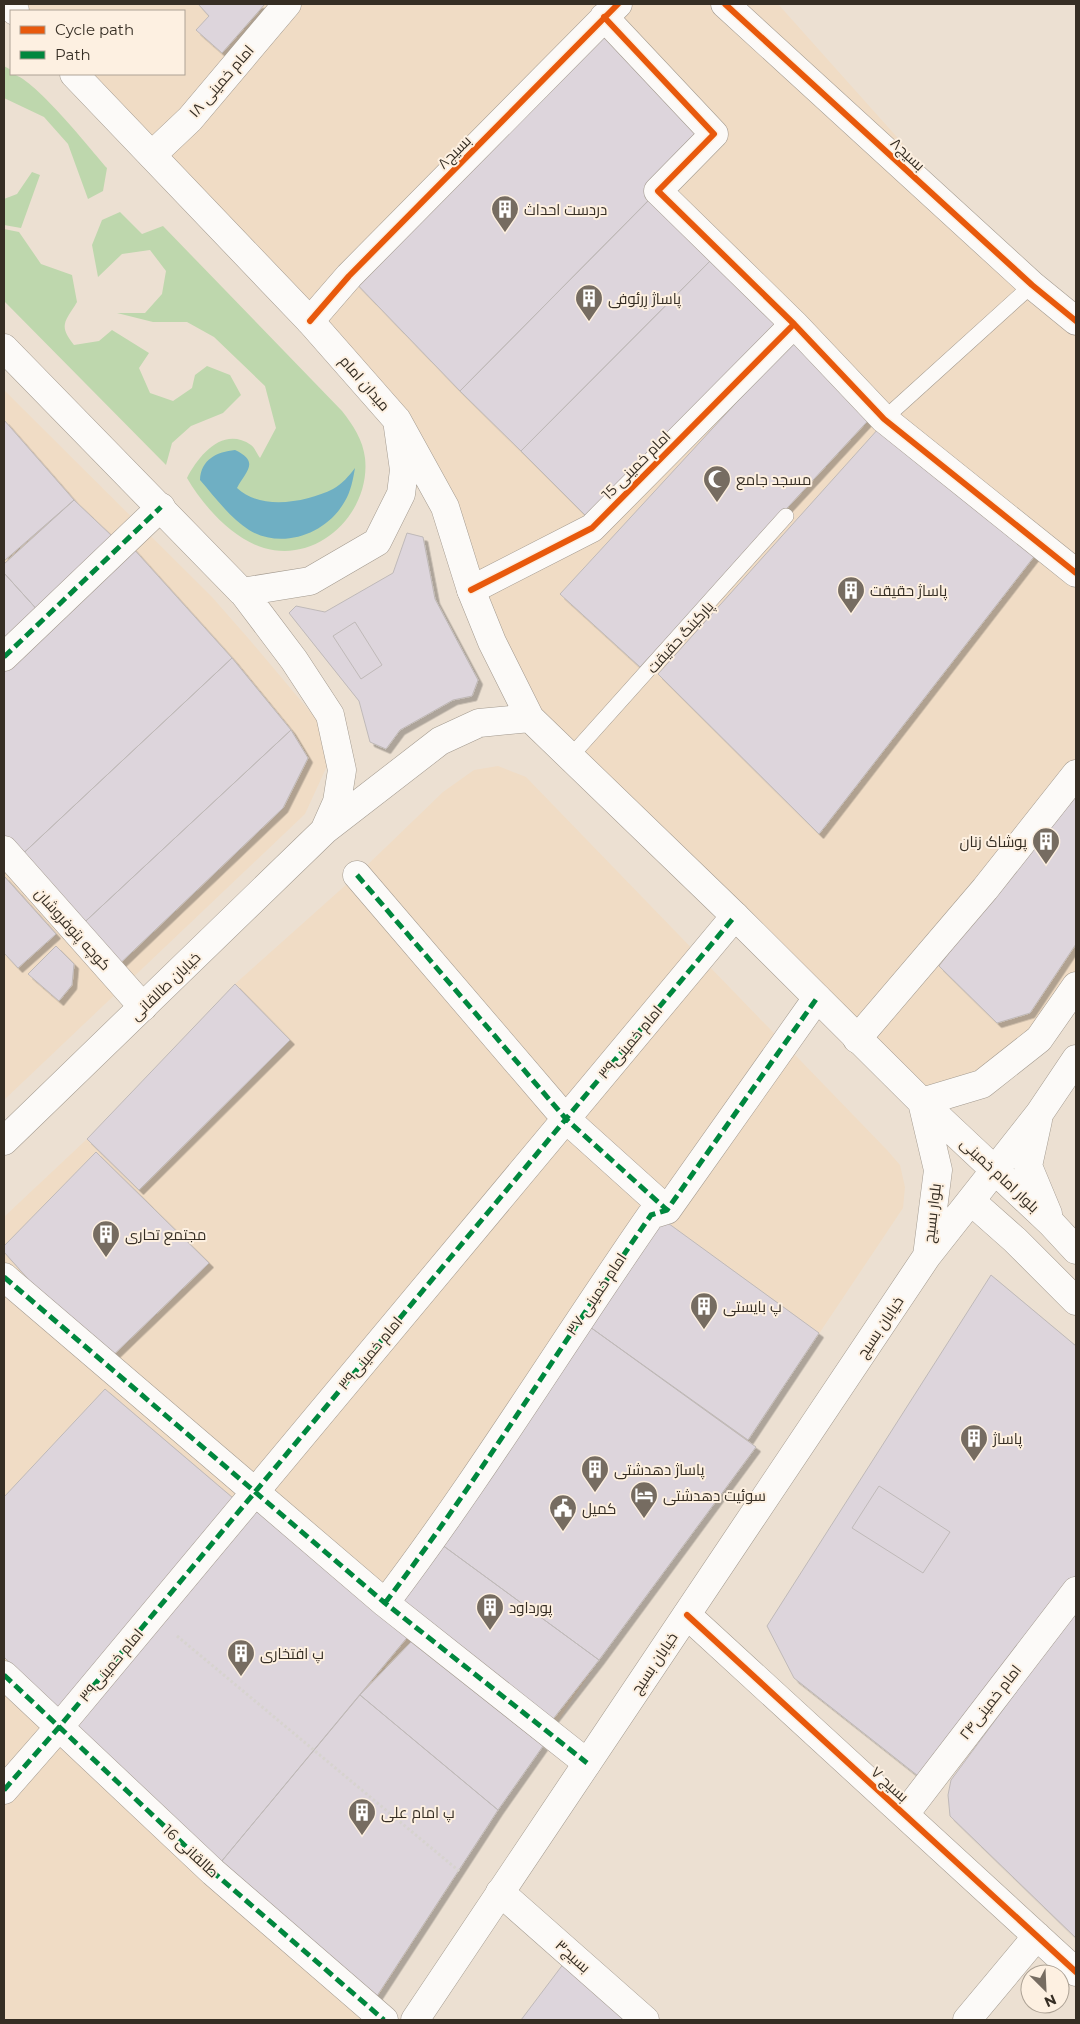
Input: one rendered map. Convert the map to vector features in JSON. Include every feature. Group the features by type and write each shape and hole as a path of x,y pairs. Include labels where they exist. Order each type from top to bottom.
{"street":[{"name":"امام خمینی ۱۸","path":"152,155 190,119 287,4"},
{"name":"بسیج۸","path":"725,4 1032,285 1076,321"},
{"name":"بسیج۸","path":"310,321 350,276 611,10"},
{"path":"611,10 714,134 658,191 794,324 884,419 1076,573"},
{"name":"میدان امام","path":"75,75 310,321 397,420 404,470 401,494 377,542 310,581 242,591"},
{"name":"امام خمینی 15","path":"471,590 592,528 794,324"},
{"path":"4,348 242,591 294,660 330,715 342,770 337,802 325,830"},
{"path":"397,420 445,507 471,590 492,642 530,718"},
{"path":"4,657 161,508"},
{"name":"بلوار امام خمینی","path":"530,718 735,916 857,1039 1051,1223 1076,1250"},
{"name":"خیابان طالقانی","path":"4,1141 325,830 440,740 478,723 530,718"},
{"path":"857,1039 984,889 1076,774"},
{"name":"کوچه پتوفروشان","path":"4,850 143,1007"},
{"path":"357,875 566,1119 667,1210"},
{"name":"امام خمینی۳۹","path":"4,1790 60,1726 735,916"},
{"path":"922,1102 982,1084 1039,1039 1076,986"},
{"name":"امام خمینی ۳۷","path":"385,1603 434,1539 576,1323 651,1215 667,1210 817,998"},
{"name":"بلوار بسیج","path":"927,1256 1039,1114 1076,1059"},
{"name":"بلوار بسیج","path":"922,1102 938,1170 927,1256"},
{"path":"1039,1114 1028,1166 1051,1223"},
{"path":"971,1201 1015,1240 1076,1301"},
{"name":"خیابان بسیج","path":"415,2020 927,1256"},
{"path":"4,1277 385,1603 587,1763"},
{"name":"امام خمینی۲۴","path":"904,1814 1076,1591"},
{"name":"بسیج ۷","path":"687,1615 1076,1972"},
{"name":"طالقانی 16","path":"4,1675 213,1872 384,2020"},
{"name":"بسیج۳","path":"500,1892 645,2020"},
{"path":"967,2020 1038,1936"}],"lane":[{"path":"884,419 1032,285"},
{"name":"پارکینگ حقیقت","path":"571,756 786,516"}],"path":[{"path":"152,1616 459,1871"}],"shaded area":[{"path":"4,4 778,4 1022,277 1076,320 1076,986 1039,1039 922,1102 530,718 397,420 71,75 185,75 185,10 10,10"},
{"path":"4,390 212,597 248,638 318,721 327,766 305,814 4,1100"},
{"path":"498,766 526,777 887,1150 900,1165 905,1187 903,1208 748,1440 756,1447 599,1660 498,1810 363,2020 4,2020 4,1217 87,1139 235,984 357,875 443,792 474,770"}],"green space":[{"path":"4,66 10,69 10,75 20,77 46,99 107,168 103,191 88,199 68,144 44,117 4,98"},
{"path":"32,172 40,175 21,228 4,225 4,199 17,194"},
{"path":"120,212 142,234 163,226 342,411 354,427 360,439 365,458 365,478 359,497 350,514 337,529 322,541 304,548 284,551 252,544 230,529 210,510 187,478 205,452 222,441 231,439 241,440 251,445 260,458 276,428 265,386 214,337 187,322 153,322 117,313 145,313 162,294 166,271 150,250 122,254 98,277 92,245 102,220"},
{"path":"4,229 19,232 41,264 72,275 77,302 67,319 65,328 74,345 99,341 112,330 149,353 139,368 150,393 173,401 192,388 195,375 207,366 230,375 241,395 223,413 191,426 172,443 166,465 4,301"}],"water":[{"path":"235,450 243,454 249,463 249,468 237,488 258,500 284,502 310,498 339,485 355,468 352,485 337,513 315,530 289,538 275,539 262,536 249,530 235,519 200,480 203,467 211,458"}],"building":[{"path":"198,4 265,4 222,53 196,30 209,16"},
{"name":"دردست احداث","path":"608,27 714,134 460,391 349,276"},
{"name":"پاساژ رِرئوفی","path":"658,191 718,253 521,451 460,391"},
{"path":"718,253 784,321 588,518 521,451"},
{"name":"مسجد جامع","path":"794,340 875,413 640,667 560,594"},
{"path":"4,420 74,500 4,561"},
{"name":"پاساژ حقیقت","path":"879,428 1036,554 819,834 658,674"},
{"path":"74,500 113,537 41,614 4,573 4,564"},
{"path":"407,533 423,537 435,599 478,680 472,696 453,700 400,730 386,749 370,742 359,701 289,613 296,606 325,612 393,573"},
{"path":"131,546 232,658 14,862 4,850 4,662"},
{"path":"4,573 41,614 4,647"},
{"path":"355,622 382,665 361,679 333,636"},
{"path":"232,658 291,730 74,932 14,862"},
{"path":"291,730 308,758 283,808 111,972 74,932"},
{"name":"پوشاک زنان","path":"1076,786 1076,944 1030,1013 997,1023 939,966"},
{"path":"4,876 56,934 18,968 4,953"},
{"path":"56,946 74,964 72,985 59,1001 28,974"},
{"path":"235,984 290,1040 139,1190 87,1139"},
{"name":"مجتمع تحاری","path":"96,1152 209,1263 104,1364 4,1252 4,1246"},
{"name":"پ بایستی","path":"661,1218 819,1333 748,1440 590,1327"},
{"name":"پاساژ","path":"991,1275 1076,1346 1076,1578 927,1783 794,1678 767,1626"},
{"name":"پاساژ دهدشتی","path":"590,1327 756,1447 599,1660 434,1539"},
{"path":"105,1389 233,1498 59,1711 4,1657 4,1497"},
{"path":"879,1486 950,1532 923,1573 852,1528"},
{"name":"پ افتخاری","path":"257,1500 410,1634 221,1862 72,1721"},
{"name":"پورداود","path":"434,1539 599,1660 543,1732 385,1603"},
{"path":"1076,1611 1076,1938 950,1816 948,1795 951,1780"},
{"path":"411,1642 543,1746 498,1810 360,1695"},
{"name":"پ امام علی","path":"360,1695 498,1810 377,1996 221,1862"},
{"path":"564,1963 630,2020 521,2020"}],"marked path":[{"path":"4,657 161,507"},
{"path":"357,875 566,1119 667,1210"},
{"path":"4,1790 60,1726 735,916"},
{"path":"385,1603 454,1508 651,1215 667,1210 817,998"},
{"path":"4,1277 385,1603 587,1763"},
{"path":"4,1675 213,1872 384,2020"}],"cycle path":[{"path":"310,321 349,276 618,4"},
{"path":"725,4 1032,285 1076,321"},
{"path":"604,17 714,134 658,191 794,324 884,419 1076,573"},
{"path":"471,590 592,528 794,324"},
{"path":"687,1615 1076,1972"}],"place":[{"name":"دردست احداث","path":"505,233"},
{"name":"پاساژ رِرئوفی","path":"589,322"},
{"name":"مسجد جامع","path":"717,503"},
{"name":"پاساژ حقیقت","path":"851,614"},
{"name":"پوشاک زنان","path":"1046,865"},
{"name":"مجتمع تحاری","path":"106,1258"},
{"name":"پ بایستی","path":"704,1330"},
{"name":"پاساژ","path":"974,1462"},
{"name":"پاساژ دهدشتی","path":"595,1493"},
{"name":"سوئیت دهدشتی","path":"644,1519"},
{"name":"کمیل","path":"563,1532"},
{"name":"پورداود","path":"490,1631"},
{"name":"پ افتخاری","path":"241,1677"},
{"name":"پ امام علی","path":"362,1836"}]}
